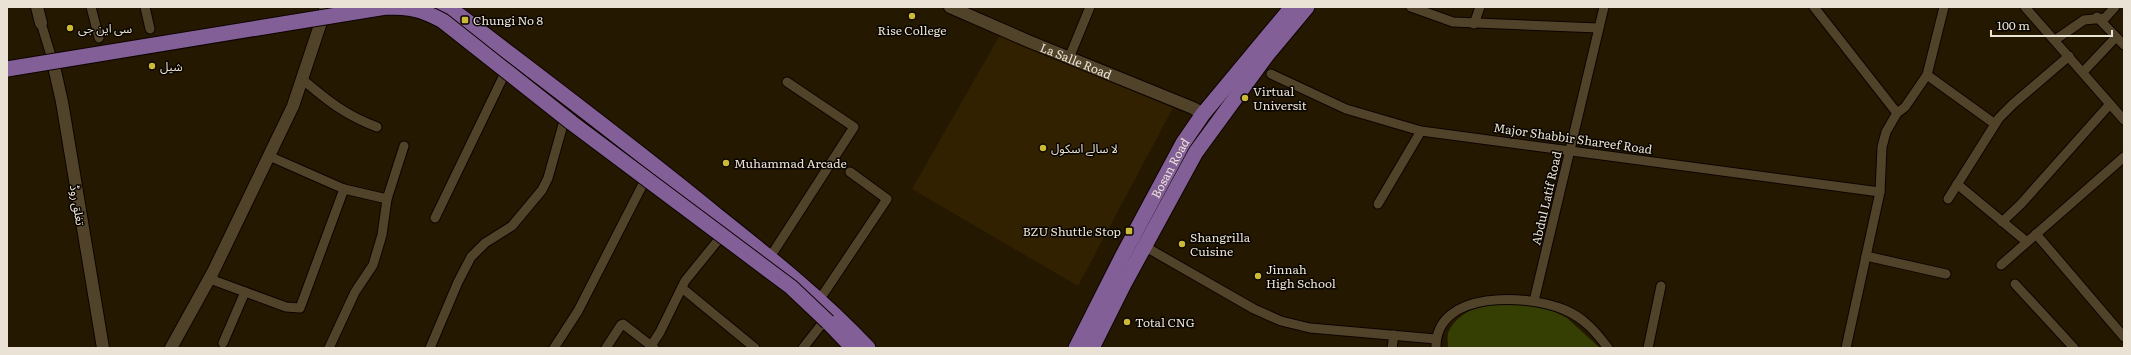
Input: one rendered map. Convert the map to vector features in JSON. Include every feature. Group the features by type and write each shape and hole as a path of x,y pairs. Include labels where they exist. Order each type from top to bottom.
{"main road":[{"path":"7,60 334,7"},
{"path":"7,69 386,7 410,7 425,12 443,21 572,123 791,287 853,348"},
{"path":"442,7 459,15 685,189 793,276 837,315 868,348"},
{"name":"Bosan Road","path":"1076,348 1123,255 1183,143 1203,114 1292,7"},
{"name":"Bosan Road","path":"1092,348 1144,246 1208,134 1267,55 1307,7"}],"street":[{"path":"37,7 53,62"},
{"path":"91,7 99,38"},
{"path":"145,7 150,29"},
{"path":"172,348 210,279 293,106 326,7"},
{"name":"La Salle Road","path":"950,7 1069,58 1193,108 1203,114"},
{"path":"1069,58 1090,7"},
{"path":"1411,7 1453,22 1598,28"},
{"path":"1474,24 1480,7"},
{"name":"Abdul Latif Road","path":"1534,301 1604,7"},
{"path":"1814,7 1897,113"},
{"path":"1846,348 1880,192 1882,147 1886,132 1897,113 1905,107 1927,75 1944,7"},
{"path":"2025,7 2124,120"},
{"path":"2055,40 2084,20 2097,17 2105,18 2115,7"},
{"path":"2083,72 2122,42 2097,17"},
{"path":"1948,199 1994,124 2013,104 2069,56"},
{"name":"تغلق روڈ","path":"53,62 62,102 103,348"},
{"path":"435,218 504,73"},
{"name":"Major Shabbir Shareef Road","path":"1271,74 1346,109 1421,131 1880,192"},
{"path":"1927,75 1994,124"},
{"path":"302,79 335,107 353,118 377,128"},
{"path":"774,251 854,127 787,82"},
{"path":"2002,222 2029,195 2110,104"},
{"path":"430,348 458,282 471,257 485,243 512,226 542,190 548,178 564,121"},
{"path":"1378,204 1421,131"},
{"path":"329,348 355,292 373,265 382,235 387,198 404,146"},
{"path":"269,156 344,189 387,198"},
{"path":"2001,265 2124,157"},
{"path":"824,293 887,198 850,172"},
{"path":"554,348 575,316 644,182"},
{"path":"1957,184 2027,242"},
{"path":"210,279 286,307 300,308 344,189"},
{"path":"2036,234 2124,337"},
{"path":"606,348 621,325 624,324 652,347 682,288 719,239"},
{"path":"1144,246 1254,309 1281,321 1310,328 1394,335 1436,344 1448,316 1466,307 1491,300 1534,301 1556,306 1580,318 1590,326 1608,348"},
{"path":"1866,256 1946,274"},
{"path":"2015,284 2074,348"},
{"path":"1648,348 1661,286"},
{"path":"682,288 755,348"},
{"path":"223,343 245,292"},
{"path":"803,348 821,326"},
{"path":"1392,348 1394,335"}],"shaded area":[{"name":"لا سالے اسکول","path":"1000,35 1173,108 1078,286 912,189"}],"green space":[{"path":"1519,302 1551,310 1567,318 1600,348 1448,348 1448,333 1453,324 1460,317 1488,305"}],"place":[{"name":"Rise College","path":"912,16"},
{"name":"Chungi No 8","path":"465,20"},
{"name":"سی این جی","path":"70,28"},
{"name":"شیل","path":"152,66"},
{"name":"Virtual Universit","path":"1245,98"},
{"name":"لا سالے اسکول","path":"1043,148"},
{"name":"Muhammad Arcade","path":"726,163"},
{"name":"BZU Shuttle Stop","path":"1129,231"},
{"name":"Shangrilla Cuisine","path":"1182,244"},
{"name":"Jinnah High School","path":"1258,276"},
{"name":"Total CNG","path":"1127,322"}]}
